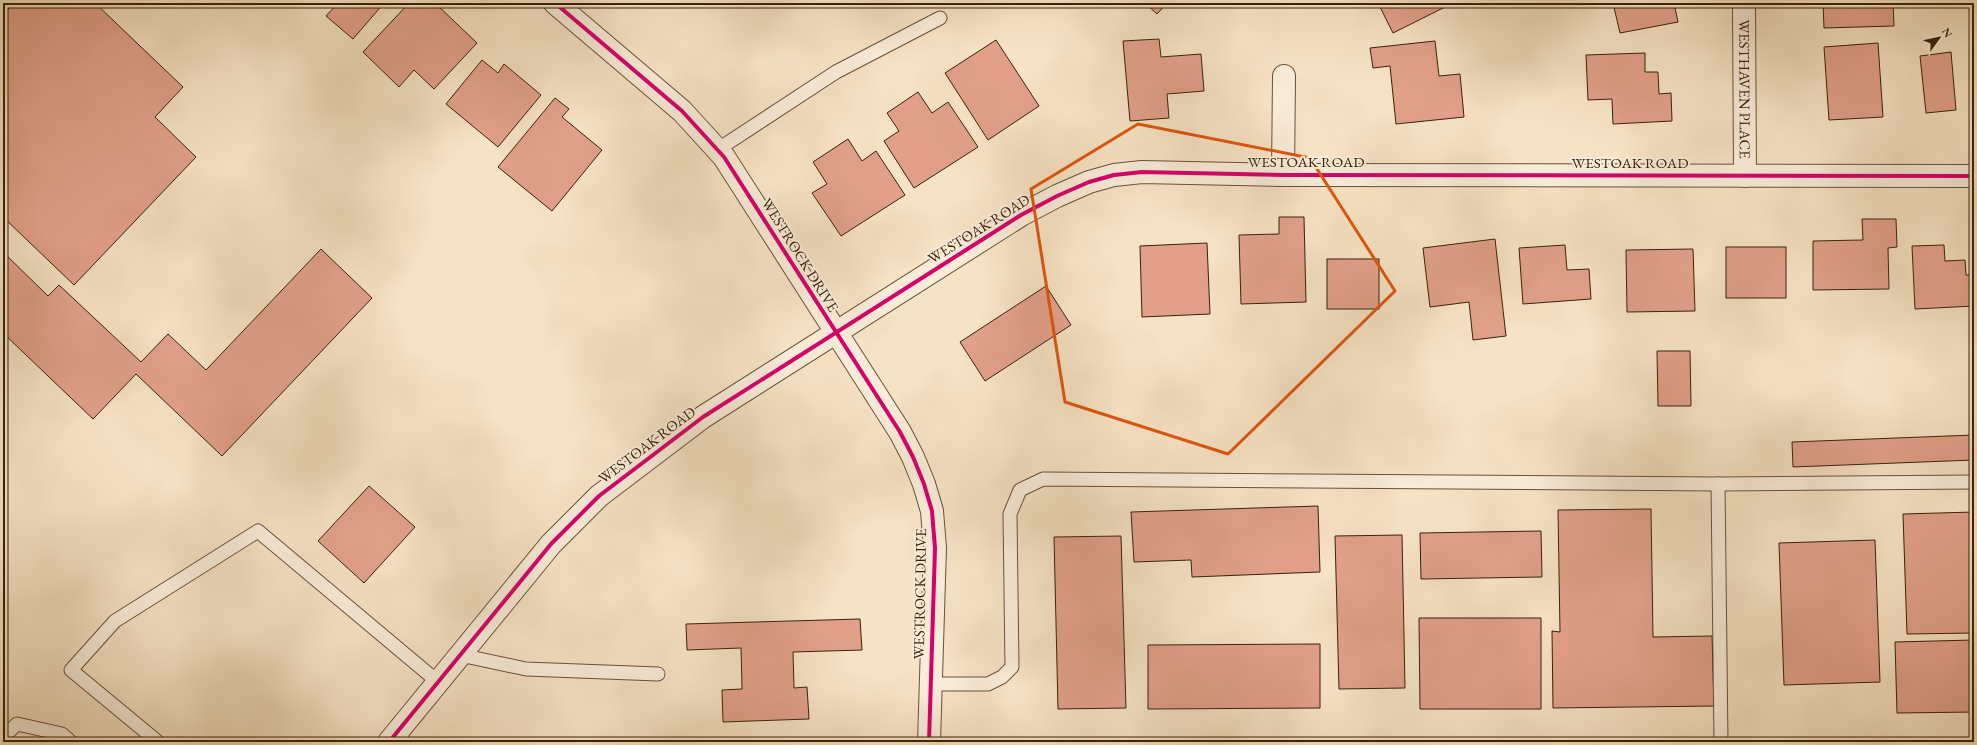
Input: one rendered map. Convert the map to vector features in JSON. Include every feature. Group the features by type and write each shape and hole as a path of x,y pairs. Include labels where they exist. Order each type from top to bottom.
{"street":[{"name":"WESTROCK DRIVE","path":"555,3 682,111 717,150 728,164 900,432 913,457 924,484 932,511 936,548 929,742"},
{"name":"WESTHAVEN PLACE","path":"1744,3 1745,176"},
{"name":"WESTOAK ROAD","path":"1283,175 1284,76"},
{"name":"WESTOAK ROAD","path":"389,742 551,544 599,496 703,417 836,334 1021,215 1057,196 1089,182 1114,175 1142,172 1283,175 1974,176"}],"lane":[{"path":"717,150 836,72 940,18"},
{"path":"931,684 988,684 1002,677 1012,667 1010,514 1020,490 1043,479 1718,484 1974,482"},
{"path":"1718,484 1722,742"},
{"path":"158,742 71,670 115,621 258,531 438,682"},
{"path":"460,655 526,669 658,674"},
{"path":"3,737 17,724 62,734 71,742"}],"highlighted area":[{"path":"1138,124 1310,158 1395,291 1228,454 1065,402 1031,189"}],"building":[{"path":"14,3 95,3 183,87 155,117 196,157 74,285 3,217 3,15"},
{"path":"338,3 384,3 353,39 326,16"},
{"path":"409,3 435,3 477,43 434,89 414,70 399,87 363,52"},
{"path":"1145,3 1167,3 1157,14"},
{"path":"1378,3 1448,3 1449,5 1393,33"},
{"path":"1613,3 1674,3 1678,22 1620,33"},
{"path":"1823,3 1893,3 1894,26 1824,28"},
{"path":"1159,39 1161,57 1201,54 1204,91 1167,94 1169,118 1130,121 1123,41"},
{"path":"996,40 1039,106 988,140 945,73"},
{"path":"1435,41 1439,76 1460,74 1464,117 1396,124 1390,66 1373,68 1370,48"},
{"path":"1878,43 1883,117 1829,120 1824,47"},
{"path":"1951,52 1956,110 1926,113 1920,56"},
{"path":"1645,53 1645,72 1658,72 1659,94 1671,93 1672,121 1613,124 1612,99 1588,100 1586,55"},
{"path":"482,60 498,73 504,64 541,95 498,147 446,104"},
{"path":"918,92 932,113 948,102 978,147 914,188 884,141 899,131 887,113"},
{"path":"555,98 569,109 562,117 602,150 552,211 498,167"},
{"path":"848,139 862,161 876,151 905,195 841,236 812,193 827,184 813,162"},
{"path":"1279,217 1304,217 1306,302 1241,304 1239,235 1279,234"},
{"path":"1862,219 1896,219 1897,247 1888,248 1889,289 1813,290 1813,241 1863,240"},
{"path":"1495,239 1506,336 1473,340 1469,302 1430,307 1423,248"},
{"path":"1207,243 1210,314 1142,317 1140,246"},
{"path":"1565,245 1567,270 1589,269 1591,299 1523,304 1519,248"},
{"path":"1944,245 1945,261 1965,260 1966,275 1974,275 1974,306 1915,309 1912,246"},
{"path":"1726,247 1786,247 1786,298 1726,298"},
{"path":"321,249 372,298 222,456 136,374 93,419 3,333 3,252 48,296 59,285 141,362 168,334 206,370"},
{"path":"1693,249 1695,311 1627,312 1626,250"},
{"path":"1327,259 1379,259 1379,309 1327,309"},
{"path":"1046,286 1071,325 985,381 960,342"},
{"path":"1657,351 1690,351 1691,406 1658,406"},
{"path":"1974,435 1974,460 1793,467 1792,442"},
{"path":"369,486 415,527 364,583 318,541"},
{"path":"1318,506 1320,572 1192,577 1191,560 1134,562 1131,512"},
{"path":"1651,509 1653,637 1712,636 1714,706 1553,708 1552,631 1560,632 1558,510"},
{"path":"1974,512 1974,633 1907,634 1903,514"},
{"path":"1541,531 1542,577 1421,579 1420,533"},
{"path":"1402,535 1405,688 1339,689 1335,536"},
{"path":"1121,536 1126,708 1058,709 1054,537"},
{"path":"1875,540 1880,682 1784,685 1779,543"},
{"path":"1419,618 1541,618 1541,709 1420,709"},
{"path":"860,619 862,650 793,652 794,688 807,687 809,719 723,722 722,690 742,689 741,648 687,650 686,624"},
{"path":"1974,640 1974,712 1897,713 1895,642"},
{"path":"1320,644 1320,708 1148,709 1148,645"}],"cycle path":[{"path":"555,3 682,111 724,157 900,432 913,457 924,484 932,511 935,548 929,742"},
{"path":"389,742 551,544 599,496 703,417 1021,215 1057,196 1089,182 1114,175 1142,172 1283,175 1974,176"}]}
